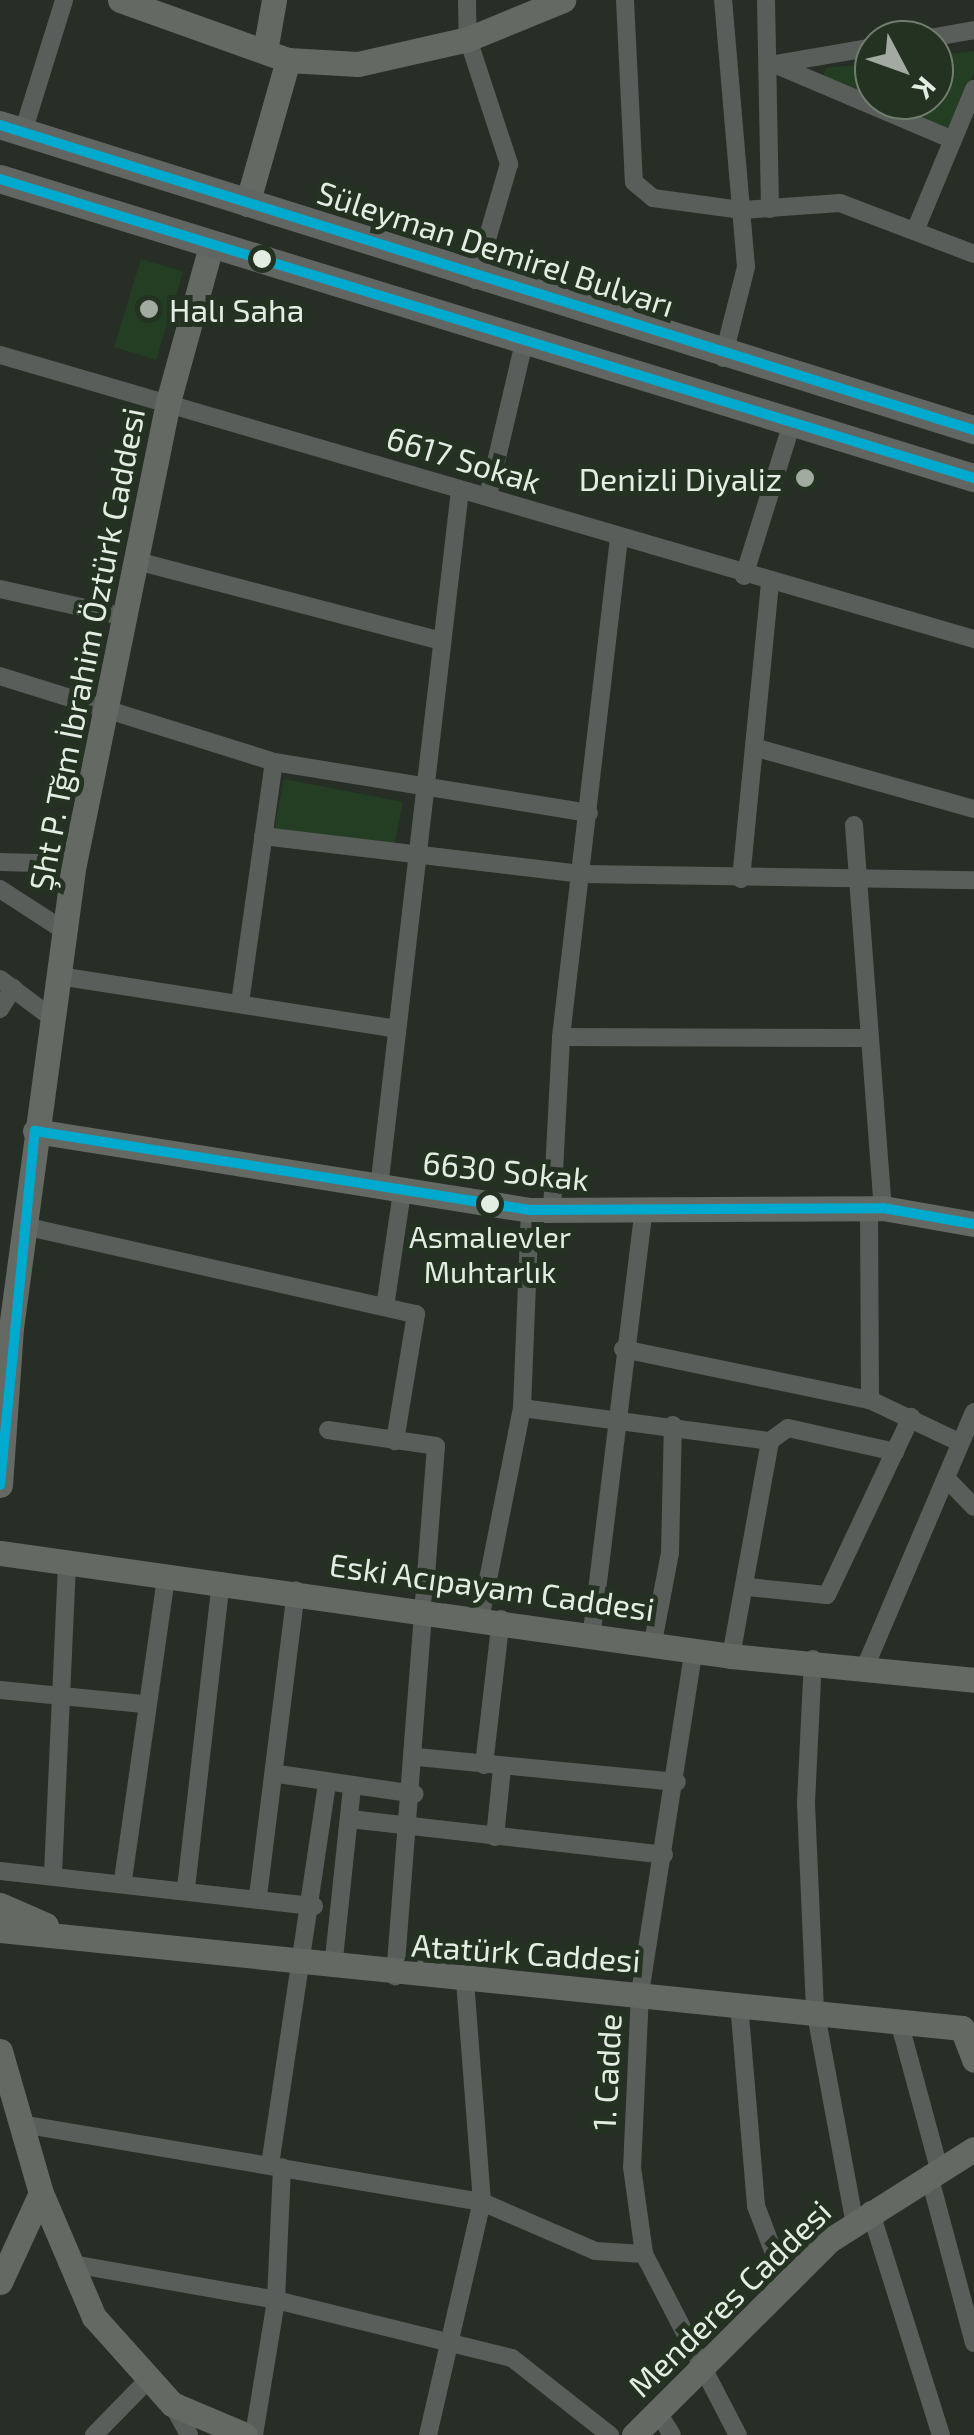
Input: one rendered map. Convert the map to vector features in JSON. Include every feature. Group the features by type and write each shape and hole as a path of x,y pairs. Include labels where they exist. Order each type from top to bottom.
{"main road":[{"name":"Süleyman Demirel Bulvarı","path":"11,129 723,358 974,430"},
{"path":"0,179 791,426 974,478"}],"street":[{"path":"11,129 64,0"},
{"path":"120,0 276,56 358,64 468,40 564,0"},
{"path":"247,204 276,56 274,0"},
{"path":"467,0 468,40 509,164 475,280"},
{"path":"625,0 634,182 653,198 742,210 840,203 974,254"},
{"path":"723,0 746,267 723,358"},
{"path":"766,0 774,64 770,208"},
{"path":"774,64 854,51"},
{"path":"774,64 953,140"},
{"path":"915,231 974,90"},
{"name":"Şht P. Tğm İbrahim Öztürk Caddesi","path":"0,1485 3,1395 74,864 100,713 168,402 211,246"},
{"path":"488,496 524,343"},
{"name":"6617 Sokak","path":"0,355 488,496 744,576 974,639"},
{"path":"744,576 791,426"},
{"path":"385,1307 397,1029 460,490"},
{"path":"496,1836 490,1617 522,1408 541,1210 619,538"},
{"path":"133,560 441,641"},
{"path":"741,880 757,748 770,583"},
{"path":"0,589 121,616"},
{"path":"0,676 100,713 274,762 426,792 589,813"},
{"path":"757,748 974,809"},
{"path":"240,1003 274,762"},
{"path":"854,825 852,879 876,1208 870,1400"},
{"path":"264,836 582,874 741,880 974,880"},
{"path":"0,862 74,864"},
{"path":"0,890 65,931"},
{"path":"58,976 397,1029"},
{"path":"0,1009 7,984 52,1018"},
{"path":"562,1037 864,1038"},
{"name":"6630 Sokak","path":"36,1131 391,1190 541,1210 876,1208 974,1224"},
{"path":"592,1630 623,1349 643,1212"},
{"path":"0,1213 24,1228 416,1314 395,1441"},
{"path":"623,1349 870,1400 959,1442"},
{"path":"522,1408 673,1425 770,1441 788,1428 895,1452"},
{"path":"866,1665 949,1481 959,1442 974,1412"},
{"path":"748,1586 826,1595 911,1417"},
{"path":"653,1642 670,1553 673,1425"},
{"path":"328,1430 436,1446 420,1607 418,1757 395,1976"},
{"path":"731,1656 748,1586 770,1441"},
{"path":"949,1481 974,1507"},
{"name":"Eski Acıpayam Caddesi","path":"0,1553 67,1566 296,1590 592,1630 731,1656 813,1658 974,1680"},
{"path":"53,1873 66,1695 67,1566"},
{"path":"123,1880 143,1704 166,1578"},
{"path":"186,1888 221,1581"},
{"path":"258,1896 278,1774 296,1590"},
{"name":"1. Cadde","path":"694,1648 677,1782 640,1994 632,2167 644,2254 699,2370 738,2435"},
{"path":"813,1658 806,1804 815,2010 862,2215 941,2435"},
{"path":"0,1690 143,1704"},
{"path":"418,1757 677,1782"},
{"path":"278,1774 414,1794"},
{"path":"254,2435 276,2300 276,2166 298,1966 314,1906 327,1783"},
{"path":"333,1968 352,1787"},
{"path":"350,1819 664,1855"},
{"path":"0,1871 123,1880 314,1906"},
{"name":"Atatürk Caddesi","path":"3,1924 298,1966 333,1968 358,1961 395,1976 815,2010 900,2025 968,2026 974,2060"},
{"path":"428,2435 482,2202 465,1981"},
{"path":"739,2003 756,2206 785,2282"},
{"path":"900,2025 974,2343"},
{"path":"0,2051 4,2095 22,2124 40,2193 67,2263 145,2383 172,2404 245,2435"},
{"path":"22,2124 482,2202 595,2251 644,2254"},
{"name":"Menderes Caddesi","path":"634,2435 785,2282 862,2215 974,2149"},
{"path":"0,2282 40,2193"},
{"path":"67,2263 276,2300 452,2340 512,2358 610,2435"},
{"path":"94,2435 145,2383"},
{"path":"172,2404 189,2435"},
{"path":"657,2411 672,2435"}],"green space":[{"path":"974,51 974,73 954,115 954,54"},
{"path":"854,65 854,91 823,78 826,68"},
{"path":"920,120 952,120 946,132"},
{"name":"Halı Saha","path":"141,259 183,272 156,360 114,347"},
{"path":"284,779 403,802 393,852 274,829"}],"transit line":[{"path":"0,125 974,430"},
{"path":"0,179 974,478"},
{"path":"35,1131 530,1210 883,1208 974,1224"},
{"path":"0,1485 35,1131"}],"place":[{"name":"Halı Saha","path":"149,309"},
{"name":"Denizli Diyaliz","path":"805,478"},
{"name":"Asmalıevler Muhtarlık","path":"490,1204"}]}
